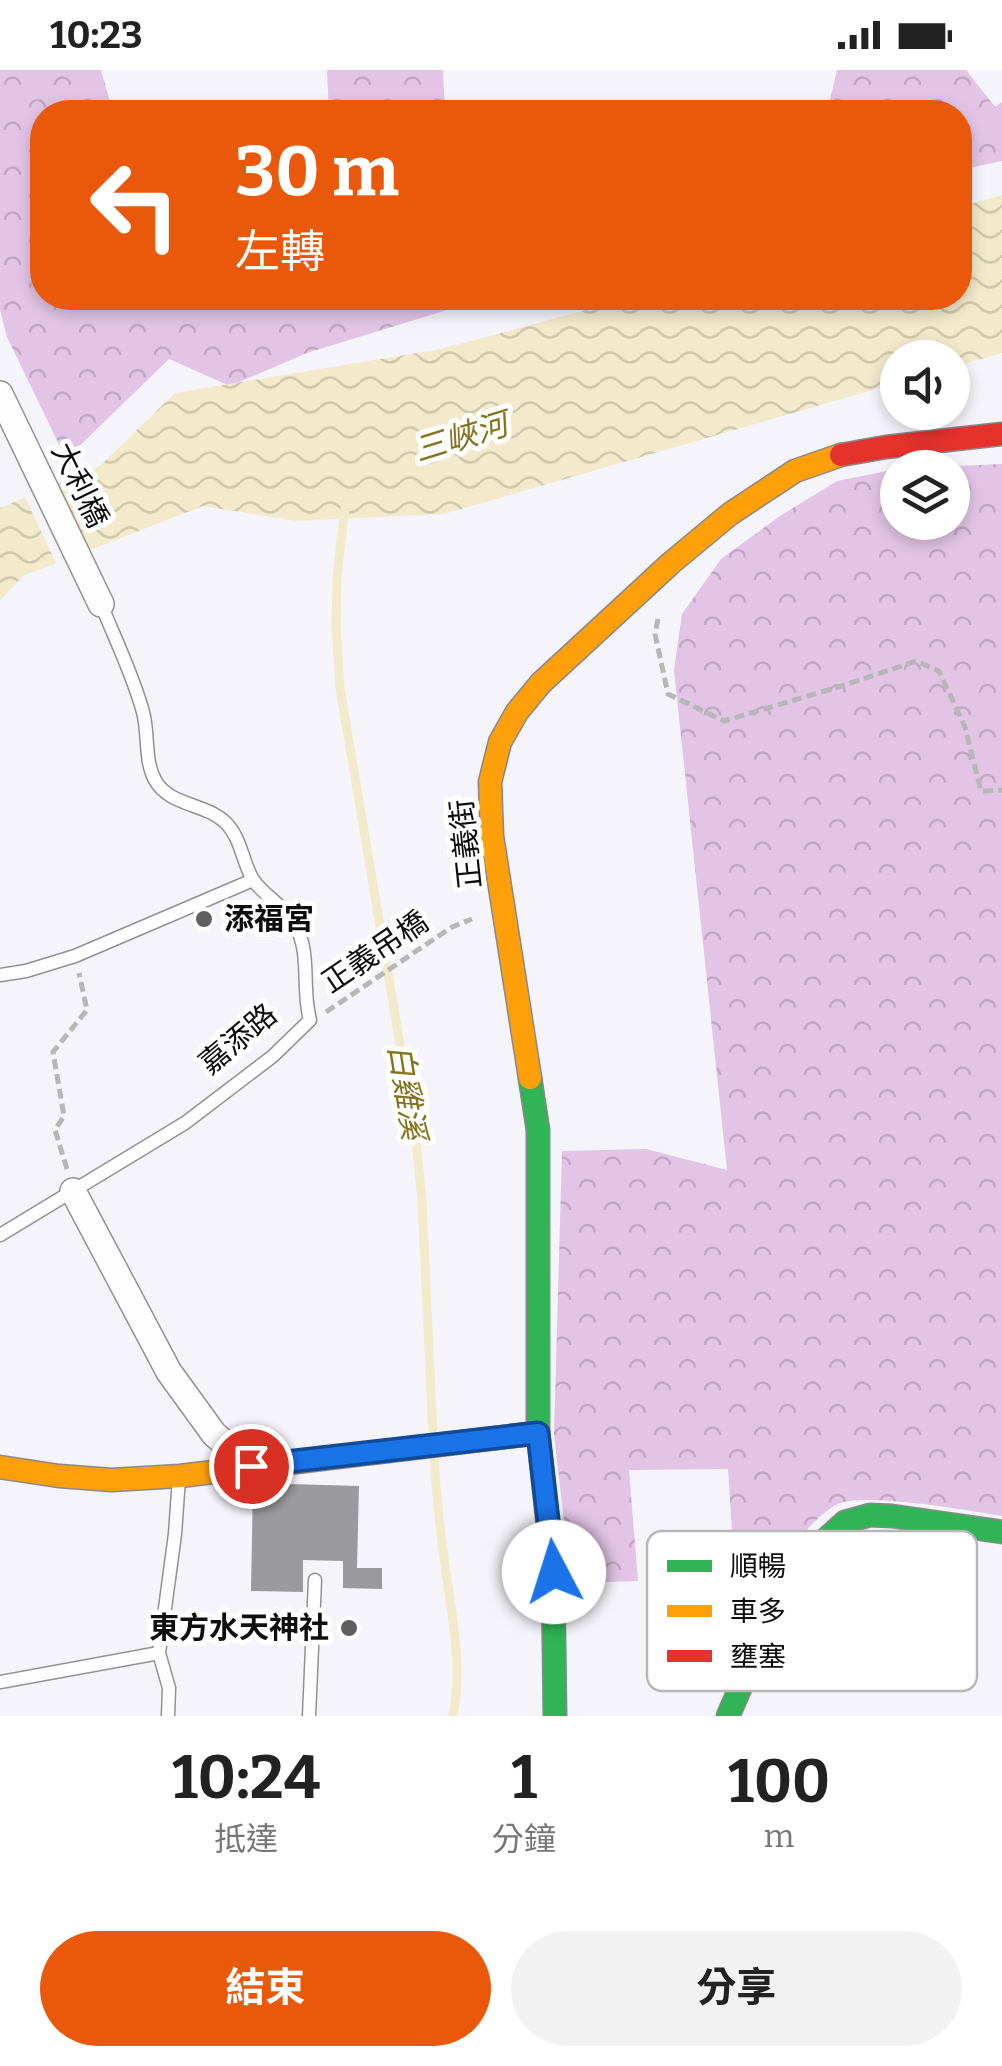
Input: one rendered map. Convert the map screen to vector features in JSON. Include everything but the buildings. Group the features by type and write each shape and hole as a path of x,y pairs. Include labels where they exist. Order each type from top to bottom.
{"street":[{"name":"大利橋","path":"0,394 101,604"},
{"name":"正義街","path":"555,1716 554,1572 538,1433 538,1130 492,836 490,782 500,742 541,682 671,563 730,514 795,471 839,455 1002,434"},
{"path":"74,1191 169,1372 214,1434 251,1466"},
{"path":"0,1466 112,1480 180,1476 538,1433"},
{"path":"835,1531 845,1522 892,1516 1002,1532"},
{"path":"728,1716 739,1691"}],"lane":[{"name":"嘉添路","path":"0,1235 185,1123 273,1056 310,1020 305,1003 306,958 295,923 253,880 239,843 223,819 164,792 155,781 142,707 101,604"},
{"path":"0,976 75,956 253,880"},
{"path":"168,1716 168,1688 158,1653 180,1476"},
{"path":"310,1716 315,1580"},
{"path":"0,1682 158,1653"}],"path":[{"path":"659,616 655,634 668,694 724,721 916,661 939,670 965,727 981,791 1002,790"},
{"name":"正義吊橋","path":"323,1014 452,927"},
{"path":"74,1191 55,1130 64,1116 53,1052 87,1010 75,956"}],"green space":[{"path":"0,70 101,70 110,100 30,100 30,310 447,310 307,353 230,386 169,359 66,459 7,337 0,310"},
{"path":"327,70 443,70 444,100 328,100"},
{"path":"837,70 966,70 995,107 1002,102 1002,161 972,167 972,100 830,100"},
{"path":"1002,464 1002,1516 865,1500 834,1506 807,1531 732,1531 728,1469 629,1470 638,1581 571,1583 554,1434 562,1151 646,1149 727,1170 674,670 682,614 721,559 837,481 880,472 880,540 970,540 970,465"}],"water":[{"name":"三峽河","path":"1002,195 1002,353 970,362 970,340 880,340 880,388 444,514 297,521 203,506 23,576 0,601 0,508 100,466 175,393 441,349 586,310 972,310 972,204"}],"pier":[{"path":"52,481 88,556 58,567 23,493"}],"waterway":[{"name":"白雞溪","path":"345,508 337,576 340,688 416,1140 433,1435"},
{"name":"白雞溪","path":"434,1455 455,1641 457,1679 453,1716"}],"traffic: fast":[{"path":"530,1078 538,1130 538,1433 553,1572 555,1716"},
{"path":"835,1531 845,1522 870,1515 1002,1532"},
{"path":"728,1716 739,1691"}],"traffic: slow":[{"path":"530,1078 492,836 490,782 500,742 517,712 541,683 671,563 730,514 795,471 841,455"},
{"path":"0,1467 112,1480 180,1476 538,1433"}],"traffic: jam":[{"path":"841,455 1002,434"}],"place":[{"name":"添福宮","path":"204,919"},
{"name":"東方水天神社","path":"349,1628"}],"route":[{"path":"251,1466 538,1433 554,1572"}]}
